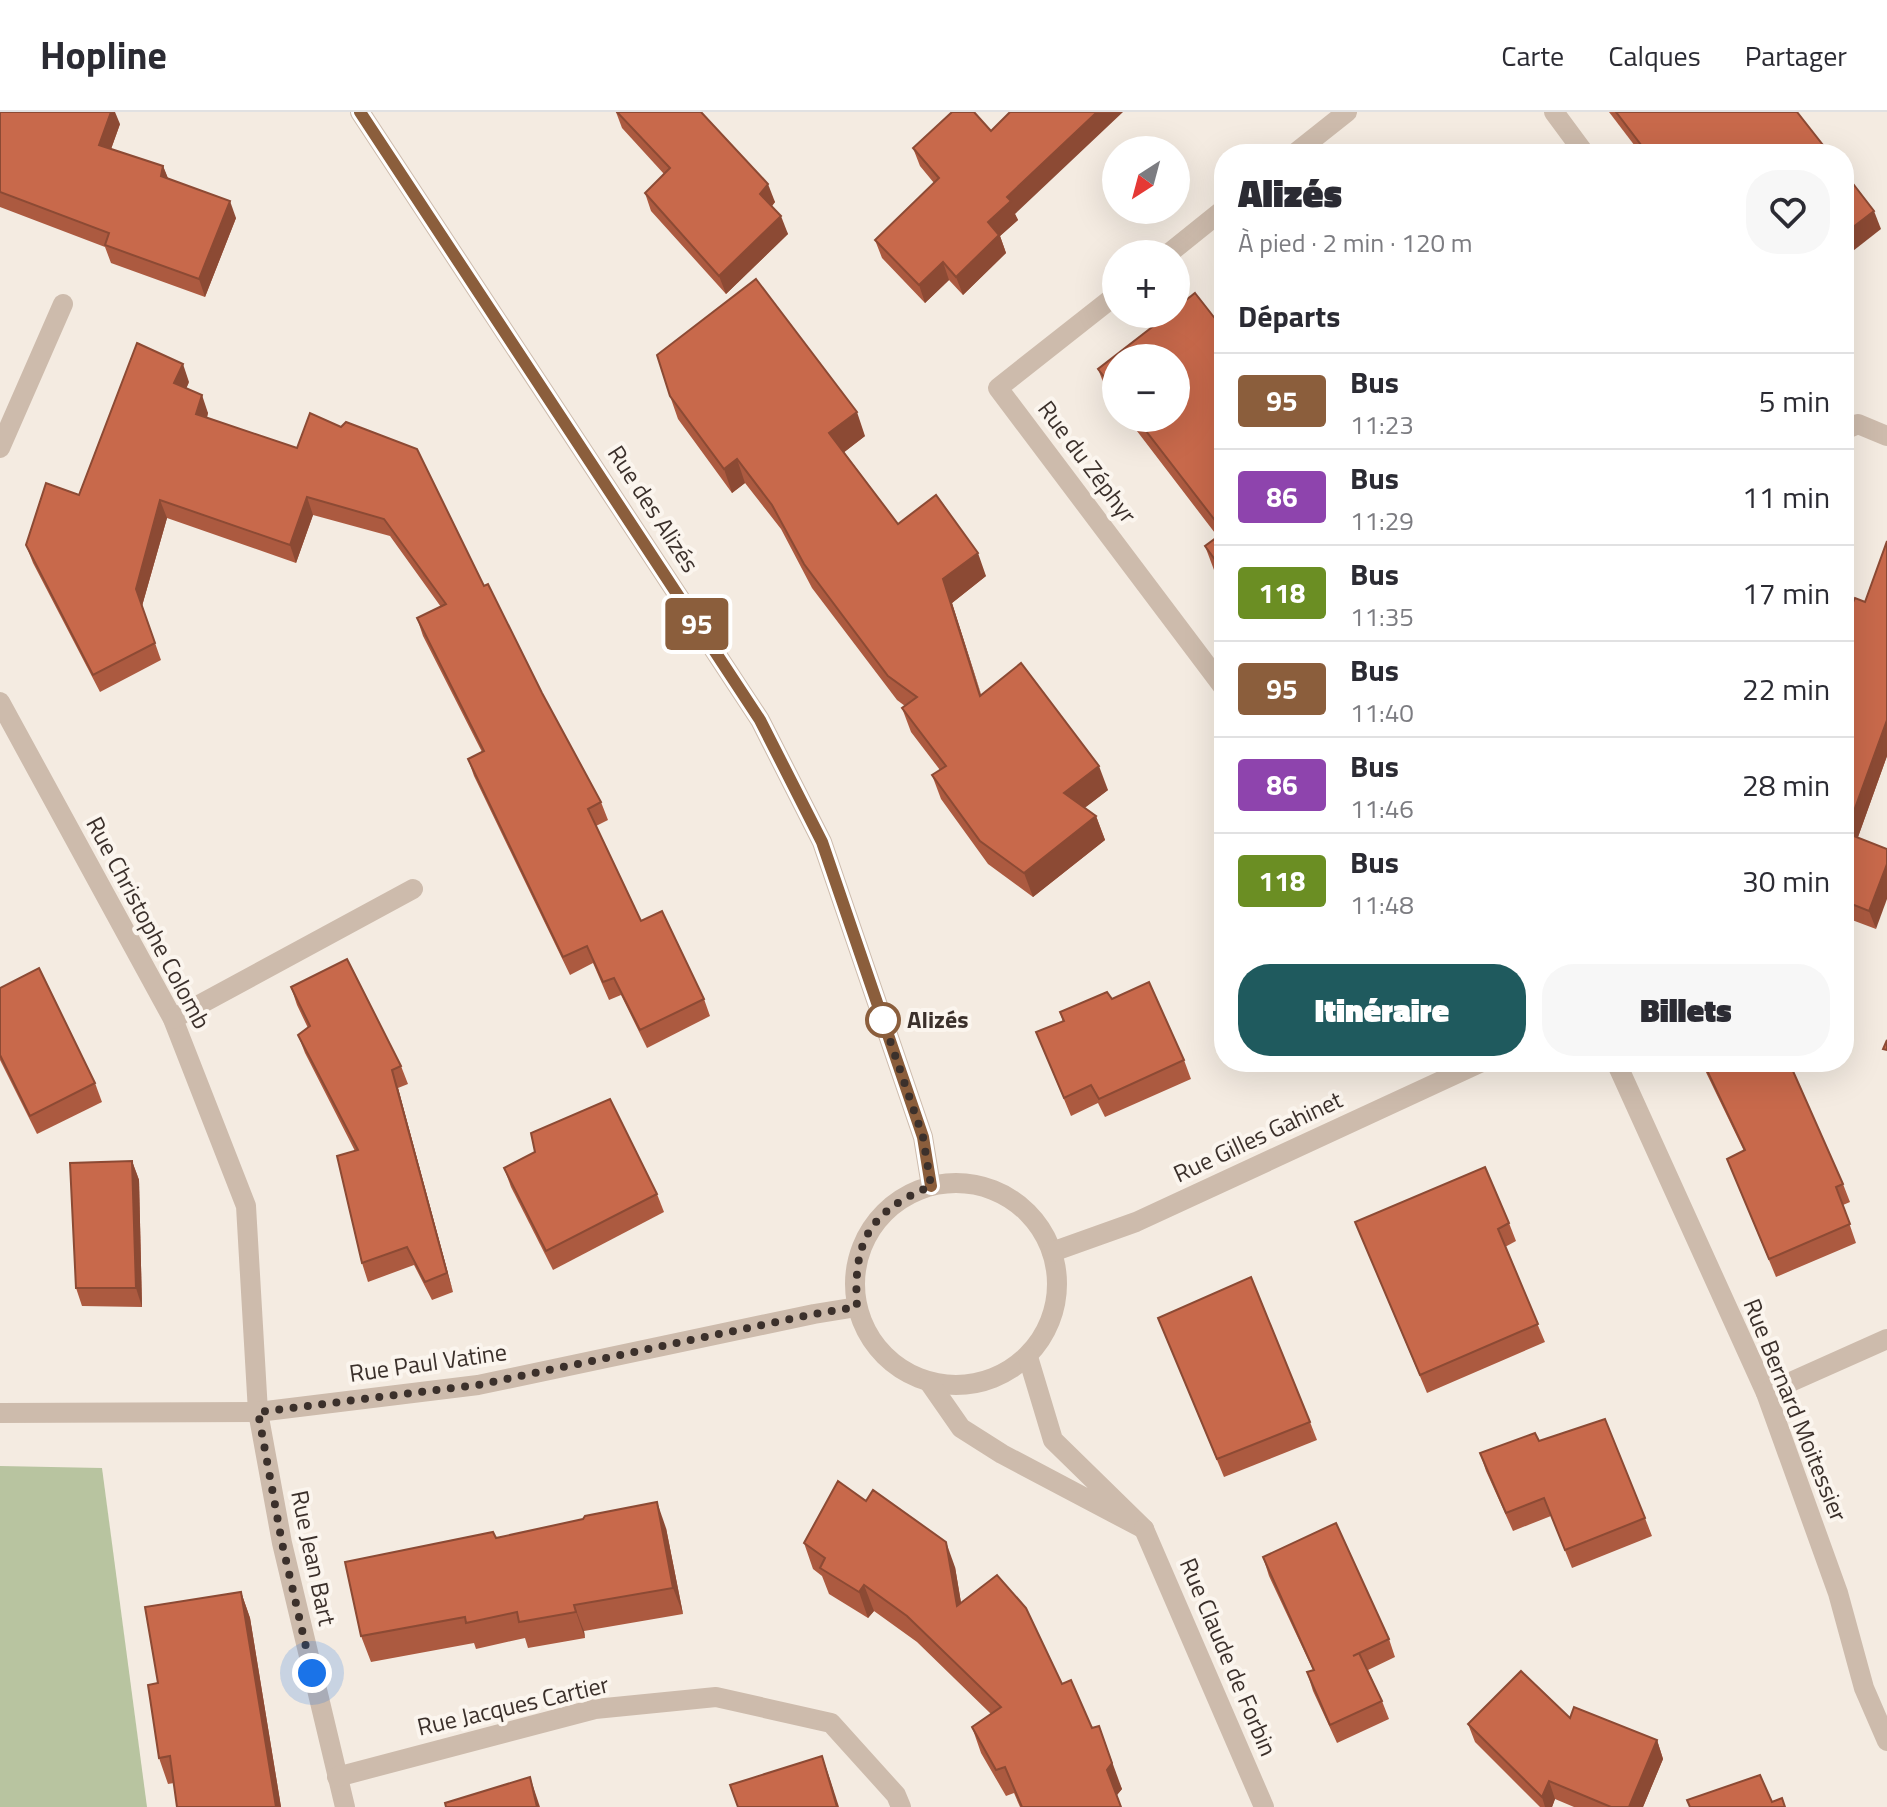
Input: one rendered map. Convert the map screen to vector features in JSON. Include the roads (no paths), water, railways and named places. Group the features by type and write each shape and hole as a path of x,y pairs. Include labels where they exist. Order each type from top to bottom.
{"street":[{"name":"Rue des Alizés","path":"360,112 760,720 822,842 923,1137 931,1186"},
{"path":"1307,144 1347,112"},
{"path":"1554,112 1578,144"},
{"path":"1185,240 1214,217"},
{"path":"0,448 63,304"},
{"name":"Rue du Zéphyr","path":"1102,306 998,388 1214,675"},
{"path":"1854,426 1858,424 1887,436"},
{"name":"Rue Christophe Colomb","path":"0,702 173,1019 246,1206 258,1412"},
{"path":"173,1019 413,889"},
{"name":"Rue Gilles Gahinet","path":"1052,1252 1136,1222 1460,1072"},
{"name":"Rue Bernard Moitessier","path":"1621,1072 1766,1393 1838,1593 1864,1688 1887,1741"},
{"path":"961,1182 990,1189 1017,1203 1038,1225 1052,1252 1058,1279 1055,1308 1045,1335 1028,1357 999,1376 965,1385 929,1382 905,1371 884,1354 867,1333 857,1307 855,1276 862,1246 878,1219 902,1198 931,1186 961,1182"},
{"name":"Rue Paul Vatine","path":"0,1413 258,1412 478,1385 857,1307"},
{"path":"1766,1393 1887,1339"},
{"name":"Rue Claude de Forbin","path":"1028,1357 1053,1440 1144,1529 1264,1807"},
{"path":"929,1382 961,1428 1002,1454 1144,1529"},
{"name":"Rue Jean Bart","path":"258,1412 282,1543 345,1807"},
{"name":"Rue Jacques Cartier","path":"337,1777 595,1709 716,1697 831,1723 896,1795 901,1807"}],"place":[{"name":"Alizés","path":"883,1020"}]}
